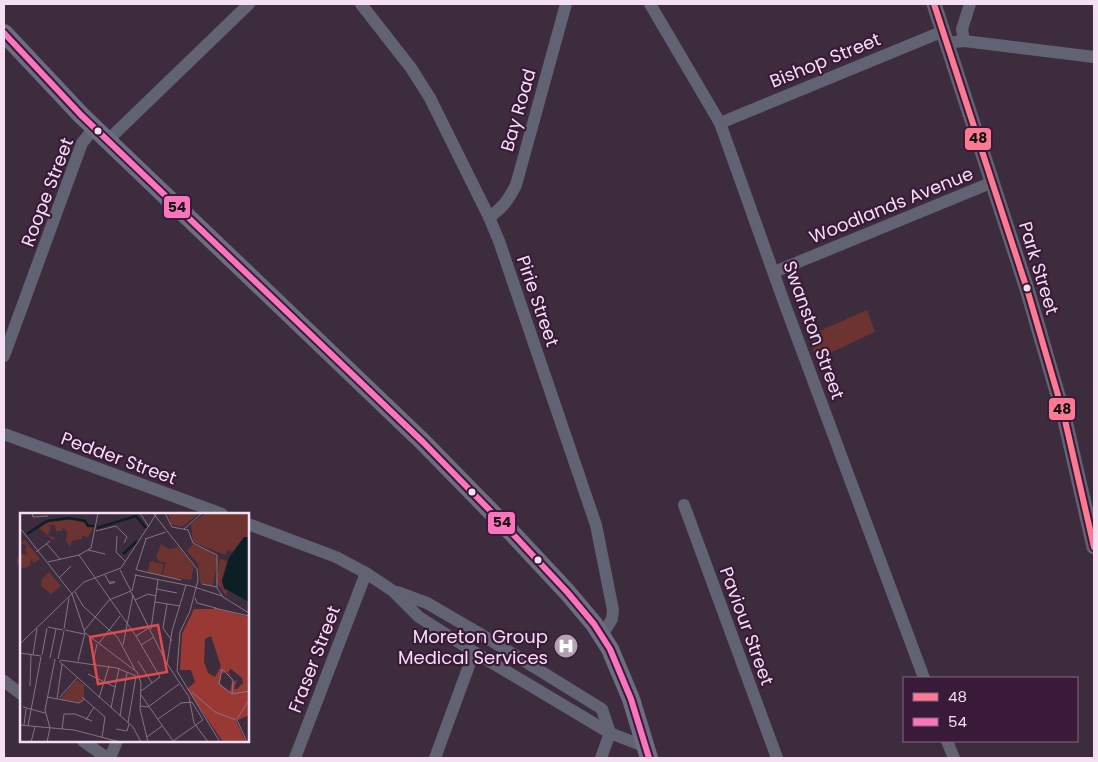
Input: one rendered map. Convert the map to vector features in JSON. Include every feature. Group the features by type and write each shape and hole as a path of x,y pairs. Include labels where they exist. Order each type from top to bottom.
{"main road":[{"path":"4,33 94,128 423,442 534,556 568,594 602,635 625,683 648,753"}],"street":[{"path":"107,140 249,4"},
{"name":"Pirie Street","path":"361,4 411,68 430,98 489,217 596,525 613,610 612,619 602,635"},
{"name":"Bay Road","path":"489,217 500,210 509,199 516,185 566,4"},
{"name":"Swanston Street","path":"650,4 720,123 785,305 924,677"},
{"name":"Park Street","path":"934,4 1027,290 1064,416 1094,547"},
{"path":"964,41 962,29 970,4"},
{"name":"Bishop Street","path":"720,123 945,38 1094,57"},
{"name":"Roope Street","path":"4,356 82,143 94,128"},
{"name":"Woodlands Avenue","path":"774,272 993,182"},
{"name":"Pedder Street","path":"4,434 206,512"},
{"name":"Paviour Street","path":"684,505 777,758"},
{"path":"249,524 336,557 366,573 393,591 419,618 610,733 648,753"},
{"name":"Fraser Street","path":"295,758 366,573"},
{"path":"393,591 426,603 482,634 602,709 610,733 601,758"},
{"path":"435,758 474,652"},
{"path":"4,681 20,693"},
{"path":"84,742 108,758 116,742"},
{"path":"947,742 954,758"}],"shaded area":[{"path":"867,310 875,332 817,359 810,343 814,341 812,338 809,339 808,336"}],"transit line":[{"name":"48","path":"934,4 1027,289 1064,416 1094,547"},
{"name":"54","path":"4,33 81,115 423,442 568,593 594,624 610,649 631,699 649,758"}],"place":[{"name":"Moreton Group Medical Services","path":"566,646"}]}
